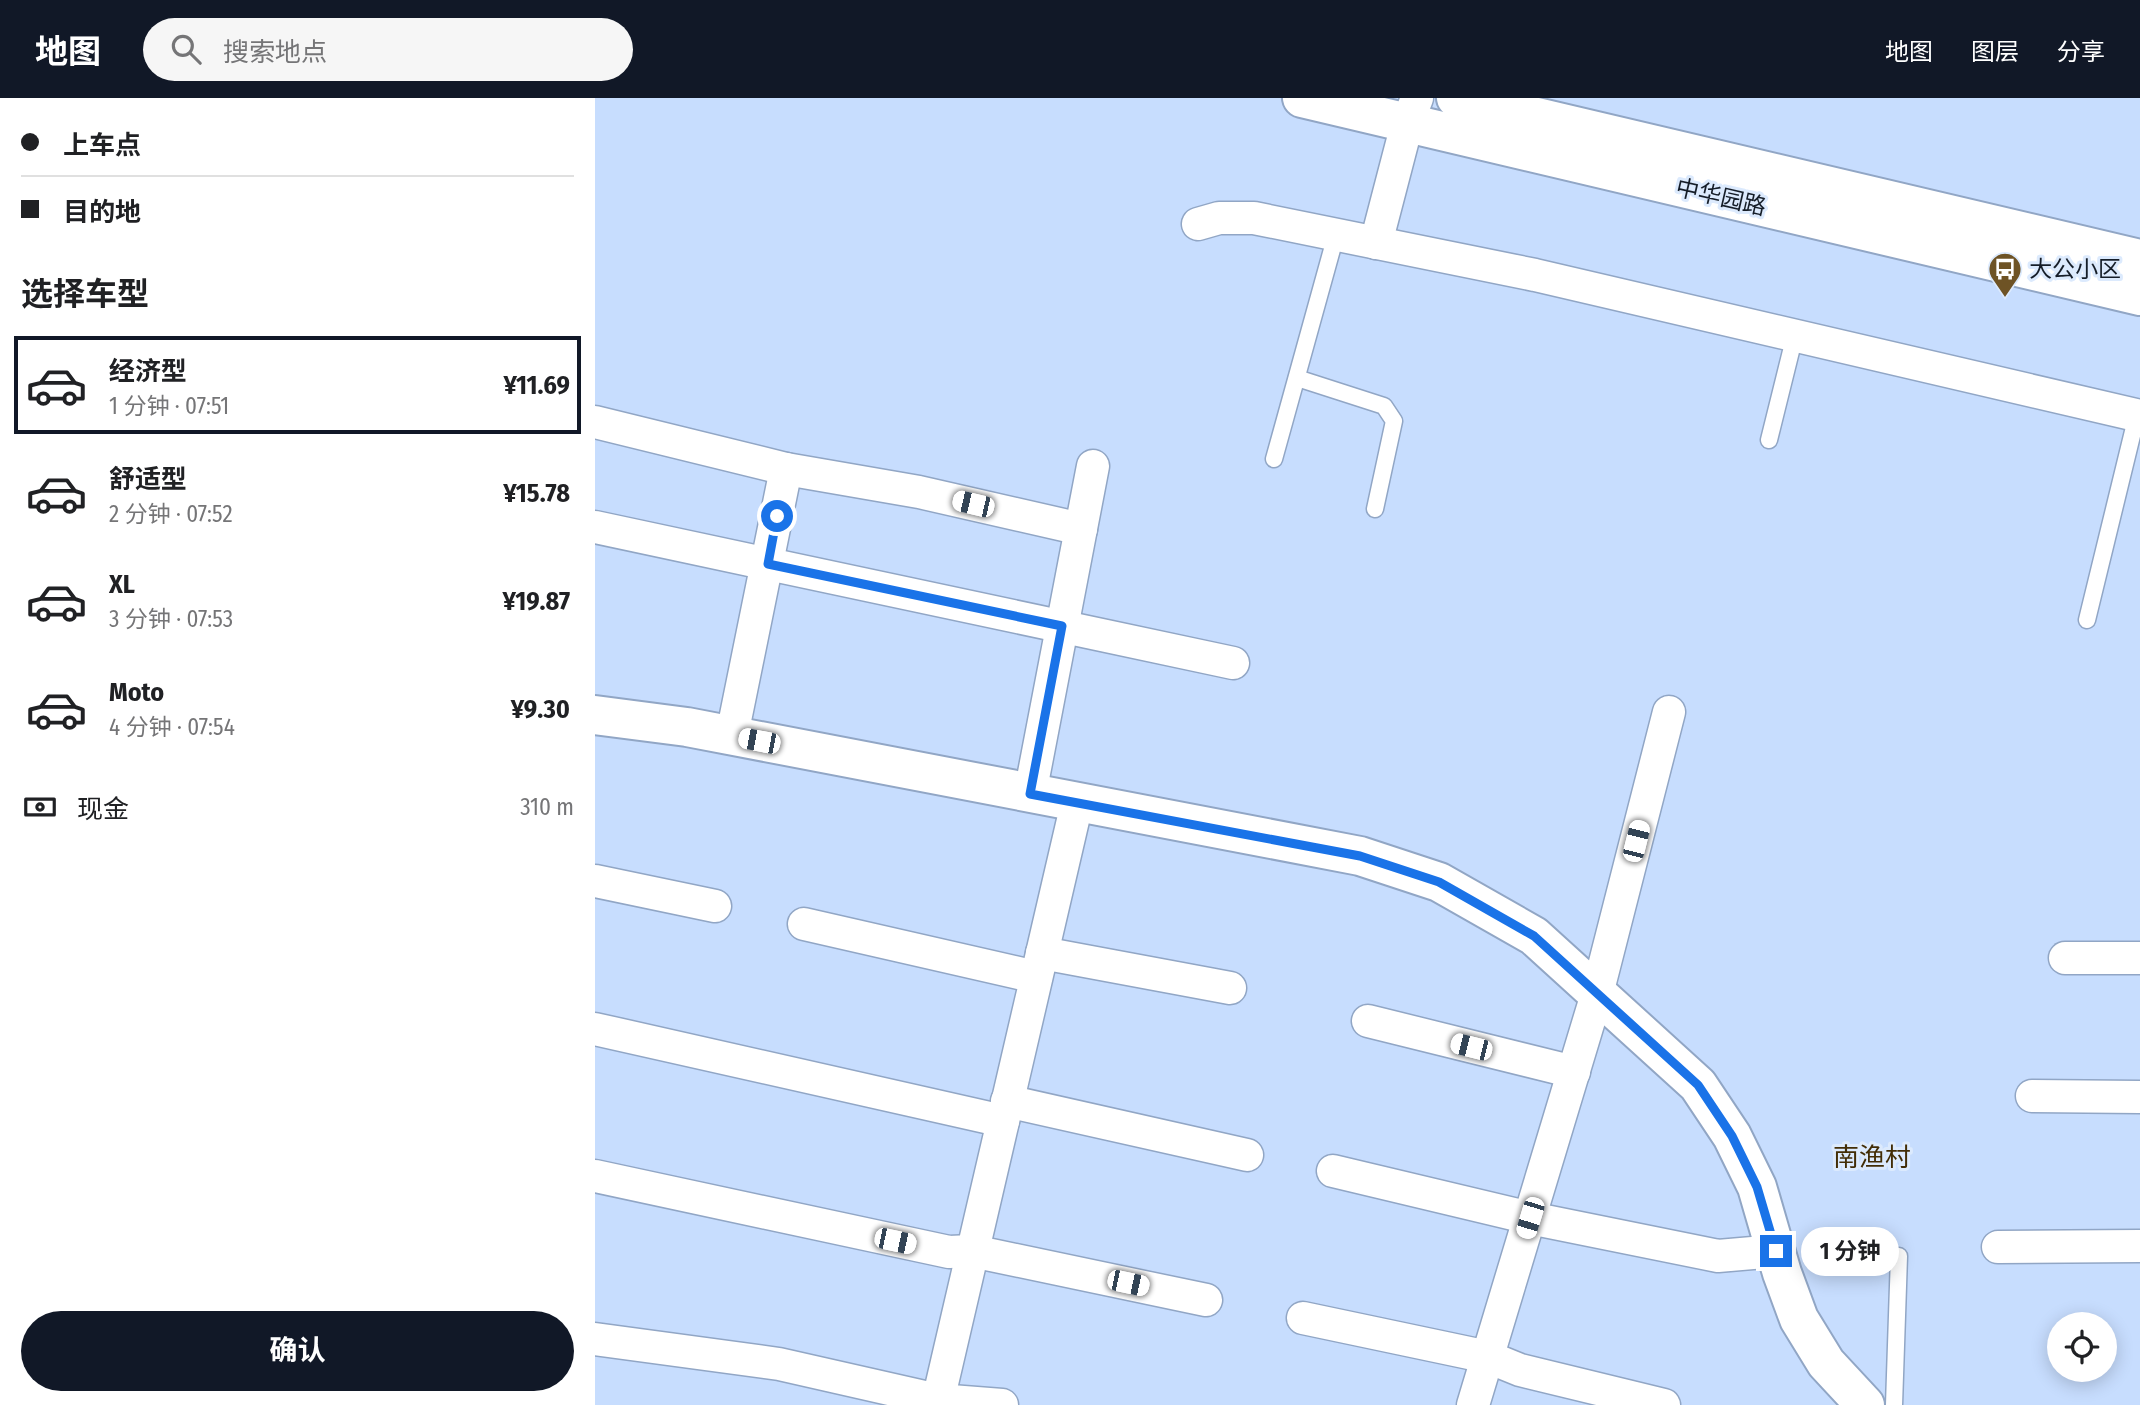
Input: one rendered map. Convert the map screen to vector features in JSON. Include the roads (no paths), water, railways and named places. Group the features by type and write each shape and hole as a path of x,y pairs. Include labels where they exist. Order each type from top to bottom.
{"main road":[{"name":"中华园路","path":"1302,98 1412,111 2140,296"},
{"name":"中华园路","path":"1456,98 2140,259"},
{"path":"595,715 732,735 1360,856 1439,882 1534,936 1698,1085 1732,1136 1757,1187 1799,1319 1854,1402"}],"street":[{"path":"1376,243 1412,111"},
{"path":"1199,224 1219,218 1254,218 1535,275 2139,416"},
{"path":"595,422 786,469 919,492 1081,529"},
{"path":"1030,794 1094,466"},
{"path":"732,735 786,469"},
{"path":"595,527 1234,663"},
{"path":"1473,1405 1597,995 1669,712"},
{"path":"937,1403 1077,803"},
{"path":"595,881 715,906"},
{"path":"804,924 1039,965 1230,988"},
{"path":"2065,958 2140,958"},
{"path":"1368,1021 1574,1072"},
{"path":"595,1029 1005,1111 1247,1155"},
{"path":"2032,1096 2140,1097"},
{"path":"1333,1171 1530,1218 1718,1256 1776,1251"},
{"path":"595,1176 949,1252 972,1251 1206,1300"},
{"path":"1998,1247 2140,1247"},
{"path":"1303,1318 1488,1357 1520,1370 1664,1405"},
{"path":"595,1339 696,1355 779,1364 937,1403 1002,1405"}],"lane":[{"path":"1274,459 1336,235"},
{"path":"1769,440 1795,335"},
{"path":"1297,378 1384,407 1394,421 1375,509"},
{"path":"2087,620 2139,416"},
{"path":"1839,1255 1899,1256 1894,1405"}],"place":[{"name":"大公小区","path":"2005,299"}],"district":[{"name":"南渔村","path":"1872,1157"}]}
